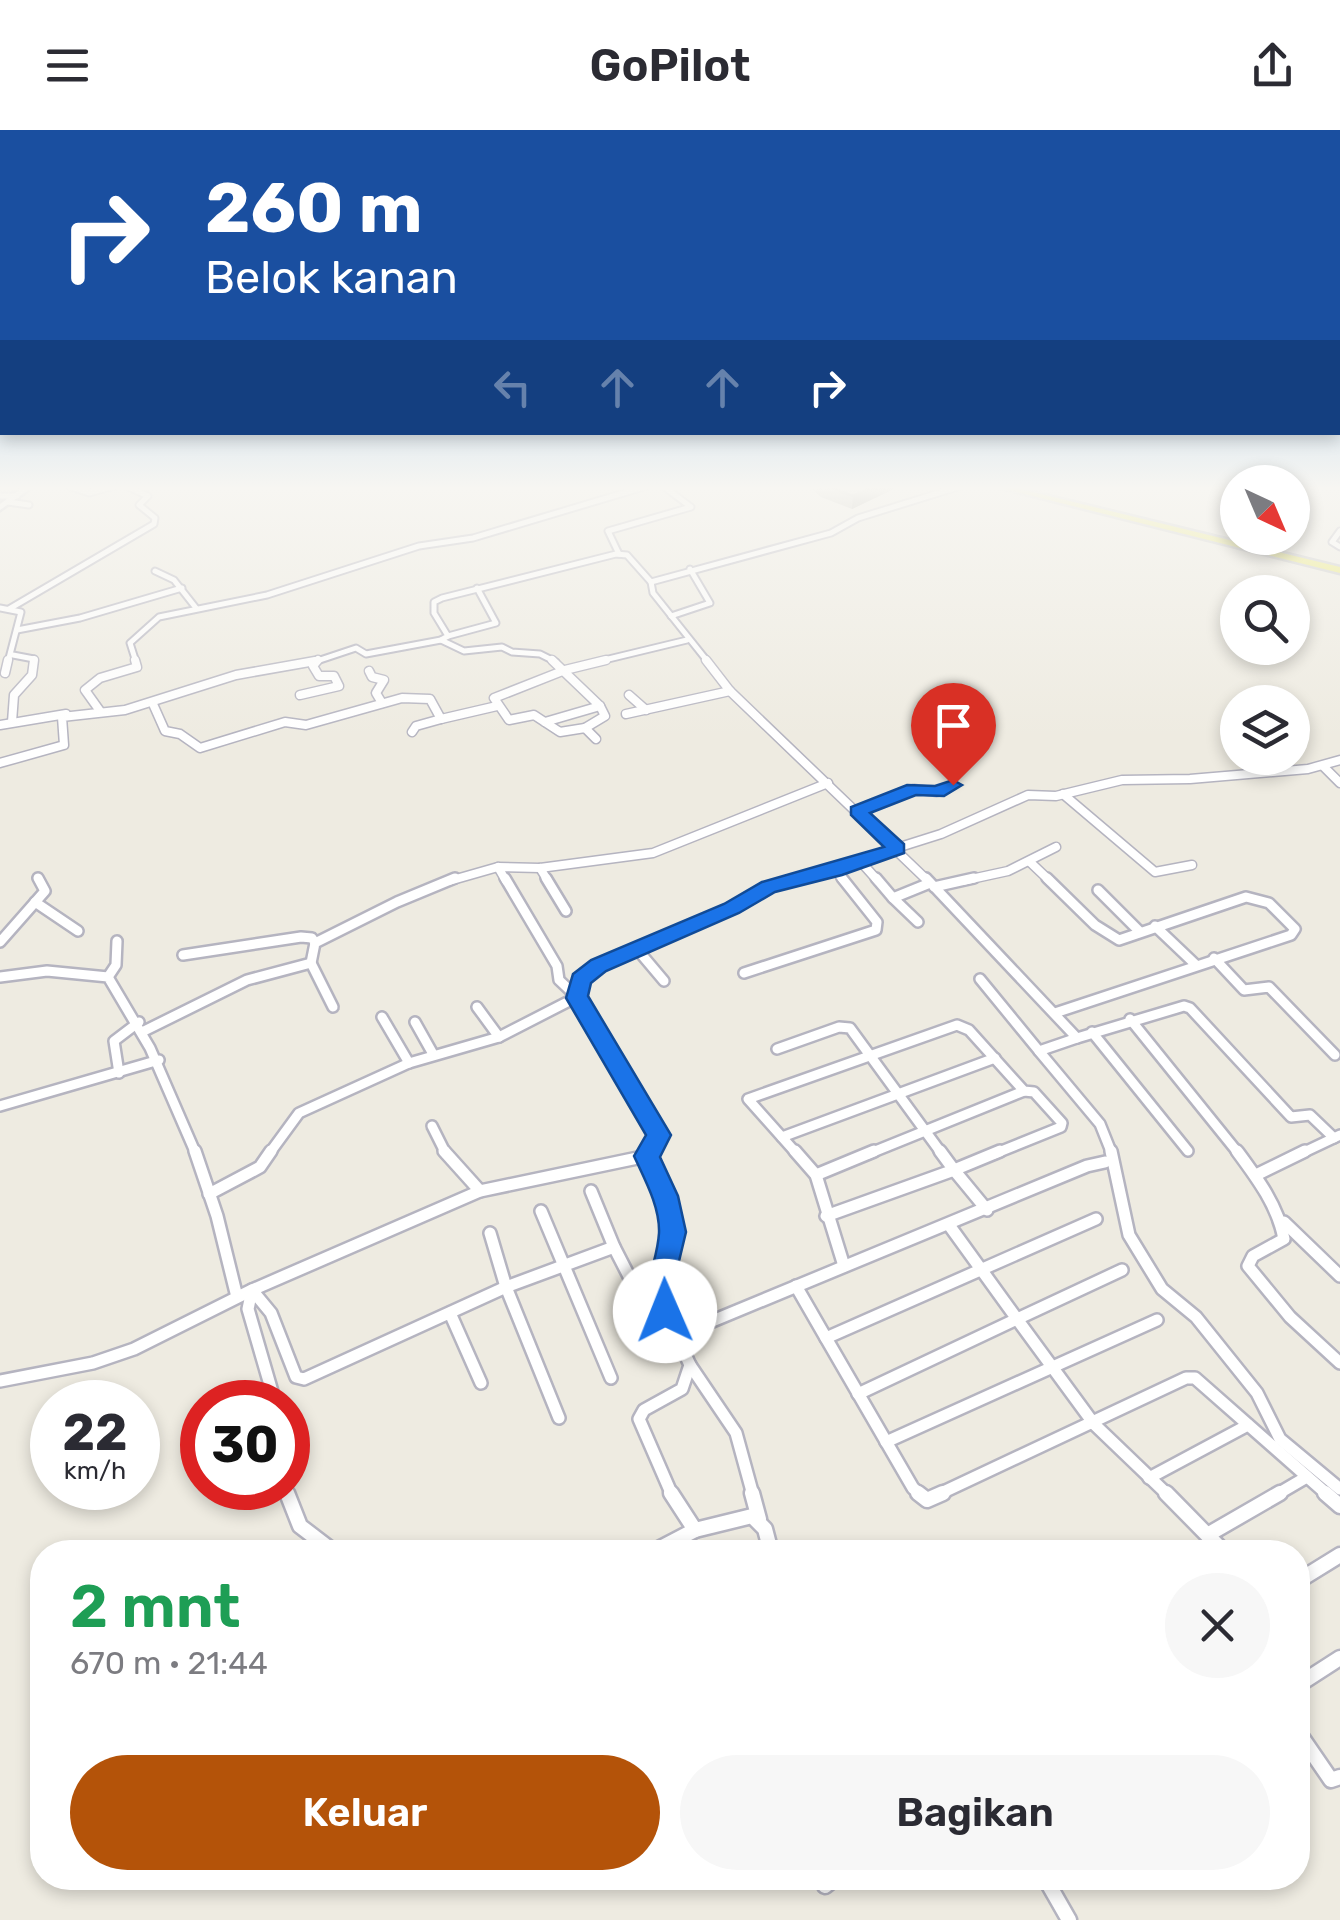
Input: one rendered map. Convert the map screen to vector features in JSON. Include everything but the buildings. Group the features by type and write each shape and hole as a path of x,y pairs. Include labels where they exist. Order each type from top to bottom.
{"street":[{"path":"9,609 76,570"},
{"path":"99,710 85,690 100,678 137,667 130,644 154,618 267,595 347,570"},
{"path":"550,570 434,602 434,613 445,638 464,651 502,647 514,655 542,654 565,670 606,716 584,728 560,732 534,716 509,720 494,698 565,670 687,640"},
{"path":"639,570 660,604 730,691 898,849 1077,1038"},
{"path":"650,582 688,570"},
{"path":"671,616 710,603 690,570"},
{"path":"155,571 174,580 196,608"},
{"path":"530,574 539,584"},
{"path":"17,630 80,618 182,588"},
{"path":"0,725 154,704 236,674 315,661 356,648 366,654 494,625 477,588"},
{"path":"0,608 21,612 13,655 5,673"},
{"path":"0,643 14,640"},
{"path":"12,722 14,695 32,674 34,659 13,655"},
{"path":"300,695 339,686 334,676 319,676 312,664 315,661"},
{"path":"369,671 384,680 376,693 382,703"},
{"path":"494,682 502,695"},
{"path":"626,714 730,691"},
{"path":"629,694 646,710"},
{"path":"154,704 165,731 181,734 200,748 285,722 306,724 382,703 426,698 441,719"},
{"path":"412,732 416,726 497,706"},
{"path":"545,722 600,706"},
{"path":"0,762 58,748 66,740 61,718 99,710"},
{"path":"584,728 596,739"},
{"path":"577,998 580,979 599,965 731,908 769,886 898,849 980,819 1018,798 1063,794 1122,780 1190,779 1323,766 1340,760"},
{"path":"1323,766 1340,782"},
{"path":"315,943 427,889 498,867 540,868 654,853 828,783"},
{"path":"858,811 914,789 937,792 953,785"},
{"path":"1063,794 1155,872 1164,874 1192,865"},
{"path":"893,898 1030,862 1056,847"},
{"path":"861,862 918,922"},
{"path":"1030,862 1114,938 1246,898 1269,903 1295,929 1292,935 1055,1012"},
{"path":"0,1381 106,1358 480,1191 647,1156 659,1135 596,1023 559,980 557,966 498,867"},
{"path":"540,868 566,911"},
{"path":"744,973 876,930 877,922 835,870"},
{"path":"0,942 44,891 38,878"},
{"path":"1098,890 1140,932"},
{"path":"36,902 78,931"},
{"path":"1156,926 1196,964"},
{"path":"183,955 312,938 315,943 311,963 334,1007"},
{"path":"108,977 116,965 117,941"},
{"path":"638,949 664,981"},
{"path":"1214,958 1244,990 1269,986 1336,1055"},
{"path":"119,1073 114,1041 247,980 311,963"},
{"path":"0,977 47,971 108,977 142,1026 158,1060 209,1194 237,1297"},
{"path":"980,978 1100,1124 1115,1160 1130,1235 1162,1288 1196,1318 1257,1393 1280,1440 1340,1489"},
{"path":"209,1194 260,1168 298,1112 433,1054 499,1037 577,998"},
{"path":"477,1007 499,1037"},
{"path":"1039,1051 1130,1019 1190,1008 1291,1117 1310,1115 1337,1136 1256,1175"},
{"path":"382,1016 409,1063"},
{"path":"1130,1019 1256,1175 1282,1220 1340,1276"},
{"path":"415,1022 433,1054"},
{"path":"844,1266 816,1175 748,1099 958,1025 968,1030 1024,1090"},
{"path":"776,1049 844,1027 853,1031 987,1210"},
{"path":"1092,1032 1188,1151"},
{"path":"782,1138 995,1058"},
{"path":"0,1106 158,1060"},
{"path":"816,1175 1024,1090 1034,1092 1062,1124 954,1170 826,1216"},
{"path":"432,1126 447,1156 480,1191"},
{"path":"647,1156 665,1196 672,1232 661,1282 672,1331 736,1433 766,1540"},
{"path":"591,1191 614,1247 651,1318 672,1331 710,1322 1086,1166 1105,1162"},
{"path":"541,1211 611,1378"},
{"path":"826,1338 1096,1219"},
{"path":"1282,1220 1284,1238 1253,1256 1248,1266 1290,1316 1340,1363"},
{"path":"948,1226 1094,1424 1215,1540"},
{"path":"490,1233 506,1287 559,1418"},
{"path":"252,1290 272,1314 296,1376 304,1379 506,1287 614,1247"},
{"path":"858,1394 1122,1270"},
{"path":"796,1286 913,1488 927,1500 1186,1378 1195,1378 1340,1506"},
{"path":"252,1290 248,1309 269,1380"},
{"path":"450,1313 481,1383"},
{"path":"886,1442 1157,1320"},
{"path":"690,1365 682,1389 644,1410 639,1419 643,1437 678,1507 695,1530"},
{"path":"1149,1478 1248,1425"},
{"path":"1210,1534 1305,1478"},
{"path":"294,1510 300,1526 318,1540"},
{"path":"676,1540 695,1530 752,1516 759,1519"},
{"path":"1310,1574 1340,1555"},
{"path":"1310,1677 1340,1658"},
{"path":"1310,1749 1331,1780 1340,1777"},
{"path":"1052,1890 1069,1920"}],"route":[{"path":"665,1311 661,1282 672,1232 665,1196 647,1156 659,1135 596,1023 577,998 580,979 599,965 731,908 769,886 898,849 858,811 914,789 937,792 953,785"}]}
